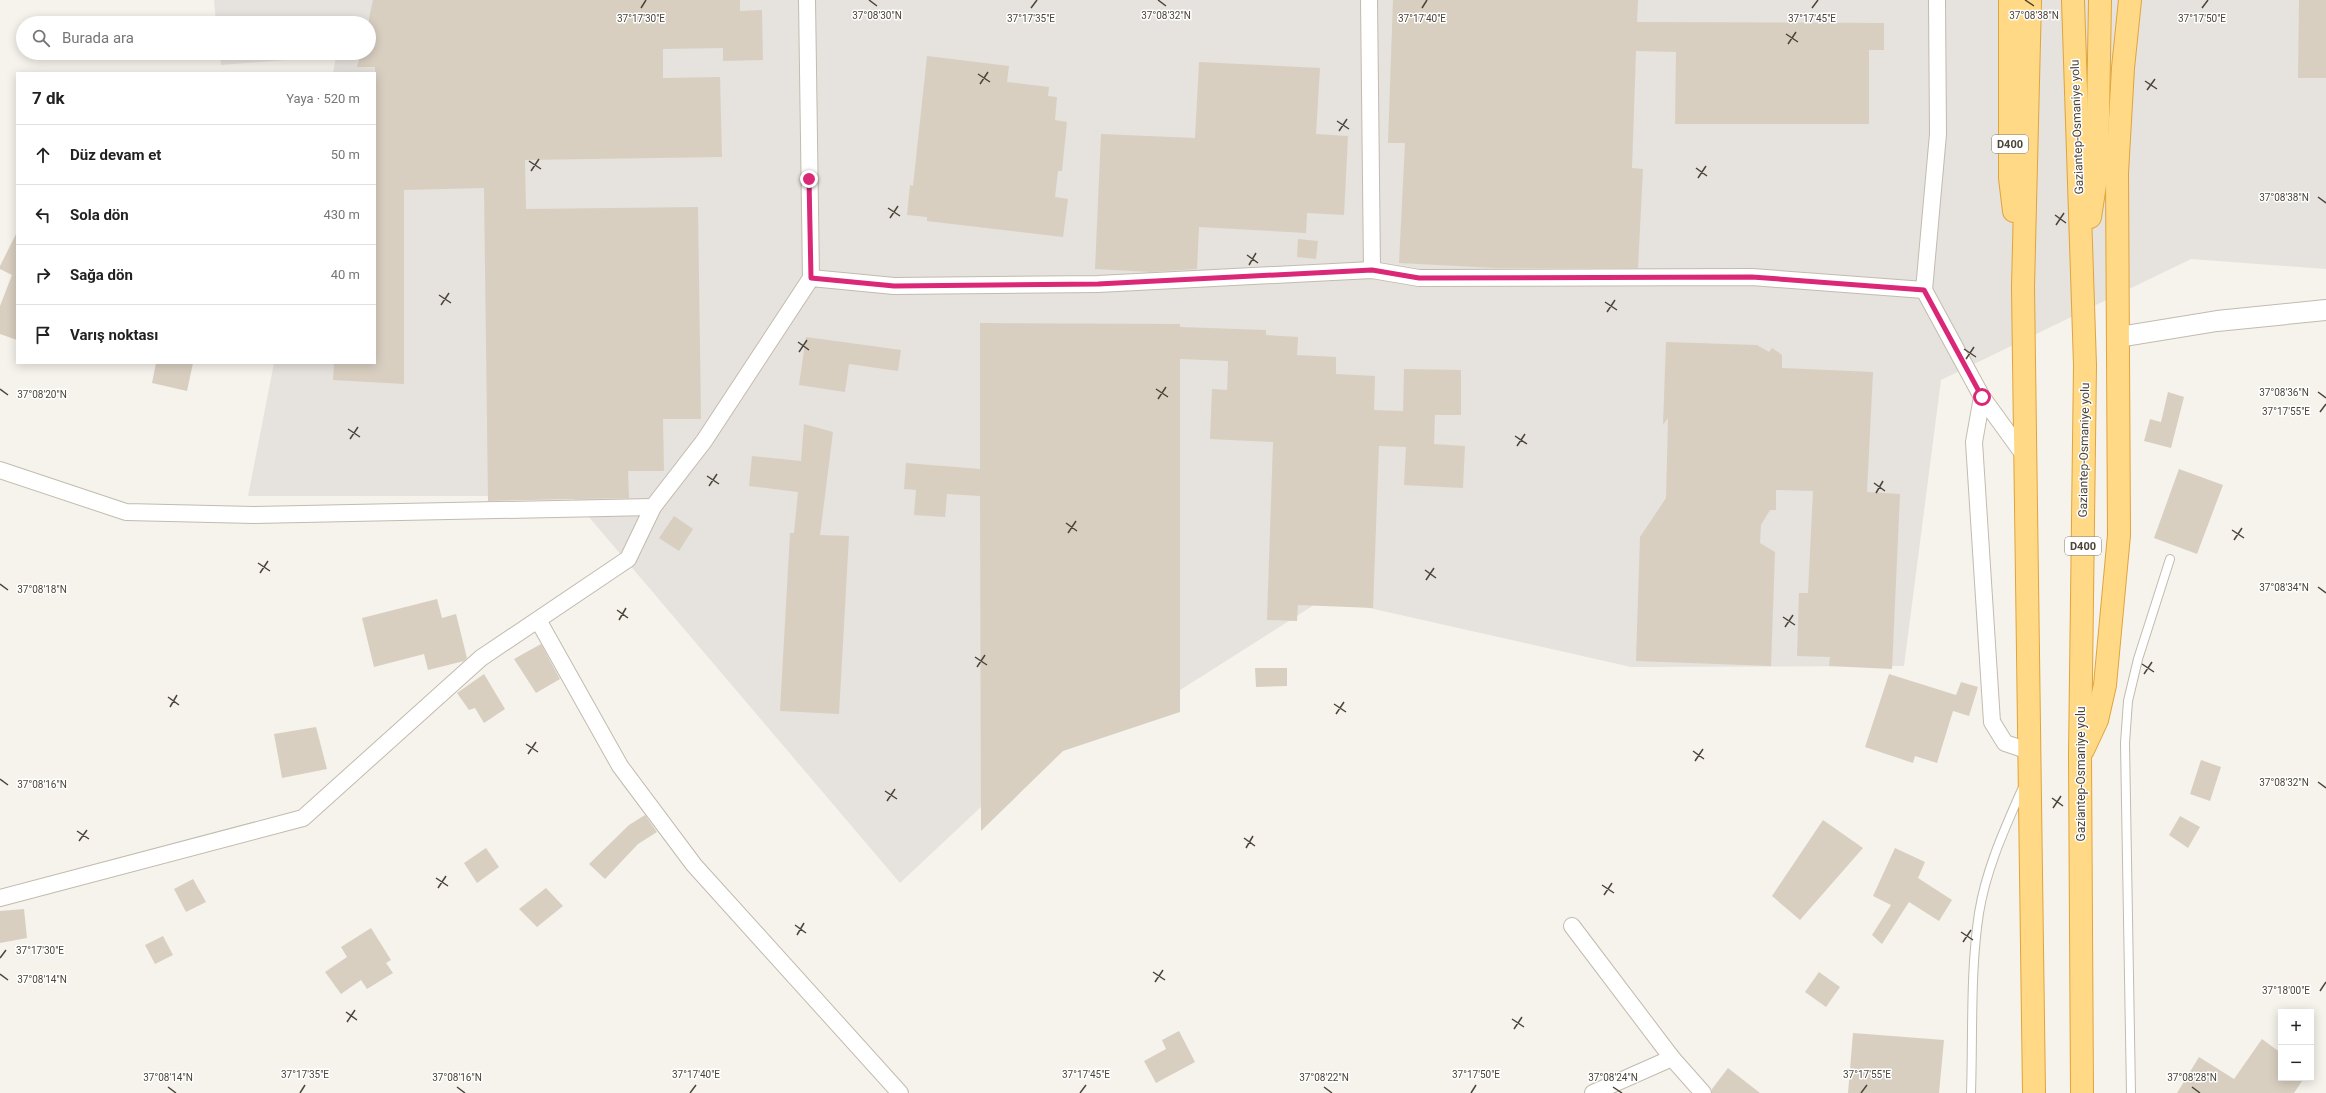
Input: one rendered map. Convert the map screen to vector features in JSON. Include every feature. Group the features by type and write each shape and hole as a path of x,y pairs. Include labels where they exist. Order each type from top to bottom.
{"highway":[{"name":"D400","path":"2010,0 2010,178 2023,288"},
{"name":"D400","path":"2030,0 2023,288 2024,455 2034,1093"},
{"name":"Gaziantep-Osmaniye yolu","path":"2074,0 2085,365 2080,755 2082,1093"},
{"name":"D400","path":"2081,272 2097,172 2100,0"},
{"path":"2080,755 2098,720 2105,685 2119,535 2118,130 2130,0"}],"street":[{"path":"0,898 303,818 481,658 628,559 653,507 704,441 811,278 807,0"},
{"path":"1369,0 1372,270"},
{"path":"1937,0 1938,134 1924,290 1982,397 2024,455"},
{"path":"811,278 894,286 1098,284 1372,270 1419,278 1752,277 1924,290"},
{"path":"2119,337 2217,321 2326,310"},
{"path":"1982,397 1974,442 1992,722 2005,743 2029,751"},
{"path":"0,470 126,512 254,515 653,507"},
{"path":"538,620 620,766 694,865 900,1093"},
{"path":"1572,926 1672,1058 1703,1093"},
{"path":"1593,1093 1672,1058"}],"lane":[{"path":"2131,1093 2125,743 2128,701 2138,659 2170,559"},
{"path":"1971,1093 1974,974 1979,913 1995,855 2029,774"}],"shaded area":[{"path":"214,0 2326,0 2326,269 2191,259 1941,380 1904,666 1631,667 1325,598 1166,699 1062,731 900,883 571,496 248,496 274,364 376,364 376,72 333,72 335,60 376,60 376,16 215,16"},
{"path":"221,60 285,60 221,65"}],"building":[{"path":"373,0 740,0 740,11 762,10 763,60 723,61 723,48 663,49 663,78 720,77 722,157 525,160 526,209 698,207 701,419 663,419 664,471 628,471 629,498 488,501 484,188 404,190 404,384 333,380 334,364 376,364 376,72 375,67 357,67 359,60 376,60 376,16 369,16"},
{"path":"1393,0 1638,0 1637,22 1884,23 1884,50 1869,50 1869,124 1675,124 1676,52 1636,51 1632,168 1643,169 1638,268 1494,268 1399,263 1405,143 1388,143"},
{"path":"2299,0 2326,0 2326,78 2298,78"},
{"path":"927,56 1009,66 1007,82 1049,87 1048,96 1057,97 1055,120 1067,122 1062,171 1058,171 1055,197 1068,199 1063,237 927,221 927,217 907,215 910,185 913,186"},
{"path":"1199,62 1320,68 1316,134 1348,136 1344,215 1307,213 1306,233 1199,227 1197,269 1151,272 1095,269 1101,134 1195,138"},
{"path":"16,234 16,340 0,334 0,306 12,275 0,269 0,266"},
{"path":"1298,239 1318,241 1316,259 1297,257"},
{"path":"980,323 1180,324 1180,327 1266,330 1266,335 1298,337 1297,355 1336,357 1336,374 1375,376 1374,410 1403,411 1404,369 1461,370 1461,415 1435,415 1434,444 1465,446 1463,488 1404,485 1406,447 1379,446 1373,608 1298,605 1297,621 1267,620 1273,442 1210,439 1212,389 1227,390 1228,361 1180,359 1180,712 1063,751 981,831 980,496 947,494 945,517 914,515 916,490 904,489 906,463 980,469"},
{"path":"806,337 901,350 898,371 849,364 845,392 799,385"},
{"path":"1666,342 1757,345 1769,352 1772,348 1782,355 1782,368 1873,372 1867,492 1900,494 1892,669 1829,666 1830,657 1797,656 1799,593 1808,593 1813,491 1776,490 1776,510 1770,510 1761,525 1760,543 1775,552 1771,666 1636,661 1640,537 1666,498 1668,418 1663,425"},
{"path":"156,364 193,364 187,391 152,383"},
{"path":"2168,392 2184,397 2171,448 2144,441 2150,419 2161,422"},
{"path":"804,424 833,432 820,535 849,536 839,714 780,711 790,533 794,533 798,492 749,486 752,456 801,461"},
{"path":"2179,469 2223,485 2197,554 2154,538"},
{"path":"674,516 693,529 679,551 659,538"},
{"path":"437,599 442,618 456,614 467,658 464,661 428,670 424,654 374,667 362,618"},
{"path":"541,644 560,679 536,693 514,659"},
{"path":"1255,668 1287,668 1287,686 1256,687"},
{"path":"484,674 505,709 484,723 475,708 469,710 457,693"},
{"path":"1889,674 1956,695 1961,682 1978,687 1969,716 1953,711 1937,763 1915,756 1913,763 1865,747"},
{"path":"316,727 327,769 282,778 274,734"},
{"path":"2201,760 2221,767 2210,801 2190,794"},
{"path":"645,815 657,832 638,844 605,879 589,864 629,825"},
{"path":"2180,816 2200,827 2188,848 2169,835"},
{"path":"1823,820 1863,848 1800,920 1772,896"},
{"path":"486,848 499,867 477,883 464,863"},
{"path":"1895,848 1925,862 1918,878 1952,900 1939,921 1909,902 1882,944 1872,935 1891,905 1873,896"},
{"path":"193,879 206,902 186,912 174,889"},
{"path":"546,888 563,906 537,927 519,909"},
{"path":"24,909 27,938 0,943 0,911"},
{"path":"371,928 391,960 386,963 393,973 367,989 361,980 341,994 325,972 347,957 341,947"},
{"path":"163,936 173,955 155,964 145,945"},
{"path":"1819,972 1840,987 1826,1007 1805,992"},
{"path":"1179,1031 1195,1062 1156,1083 1144,1061 1166,1049 1162,1040"},
{"path":"1853,1033 1944,1040 1939,1093 1848,1093"},
{"path":"2262,1039 2278,1051 2278,1081 2302,1081 2294,1093 2177,1093 2199,1057 2234,1079"},
{"path":"1728,1068 1760,1093 1712,1093 1712,1089"}],"route":[{"path":"809,179 812,245 811,278 894,286 1098,284 1372,270 1419,278 1752,277 1924,290 1982,397"}]}
